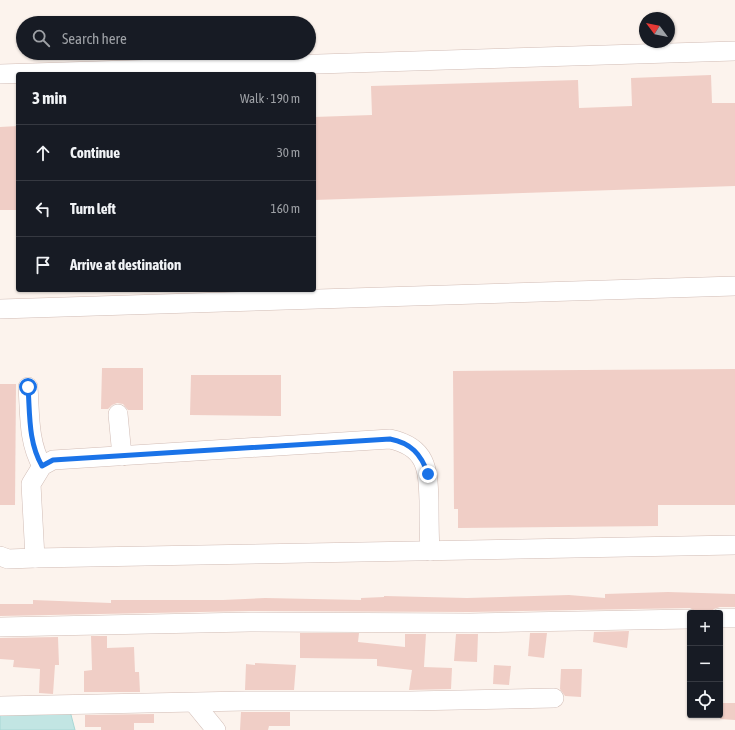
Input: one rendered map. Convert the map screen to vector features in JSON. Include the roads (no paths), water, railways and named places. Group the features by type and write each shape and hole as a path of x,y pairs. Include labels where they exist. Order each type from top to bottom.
{"street":[{"path":"64,72 735,51"},
{"path":"0,74 16,73"},
{"path":"0,309 735,286"},
{"path":"28,387 23,408 36,456 42,466"},
{"path":"118,414 122,456"},
{"path":"35,558 31,484 42,466 53,460 390,439 402,441 414,449 423,460 428,474 430,550"},
{"path":"0,556 8,558 35,558 735,545"},
{"path":"723,618 735,618"},
{"path":"0,627 250,622 462,624 687,619"},
{"path":"0,706 554,698"},
{"path":"194,703 216,730"}],"water":[{"path":"70,711 75,730 0,730 0,713"}]}
